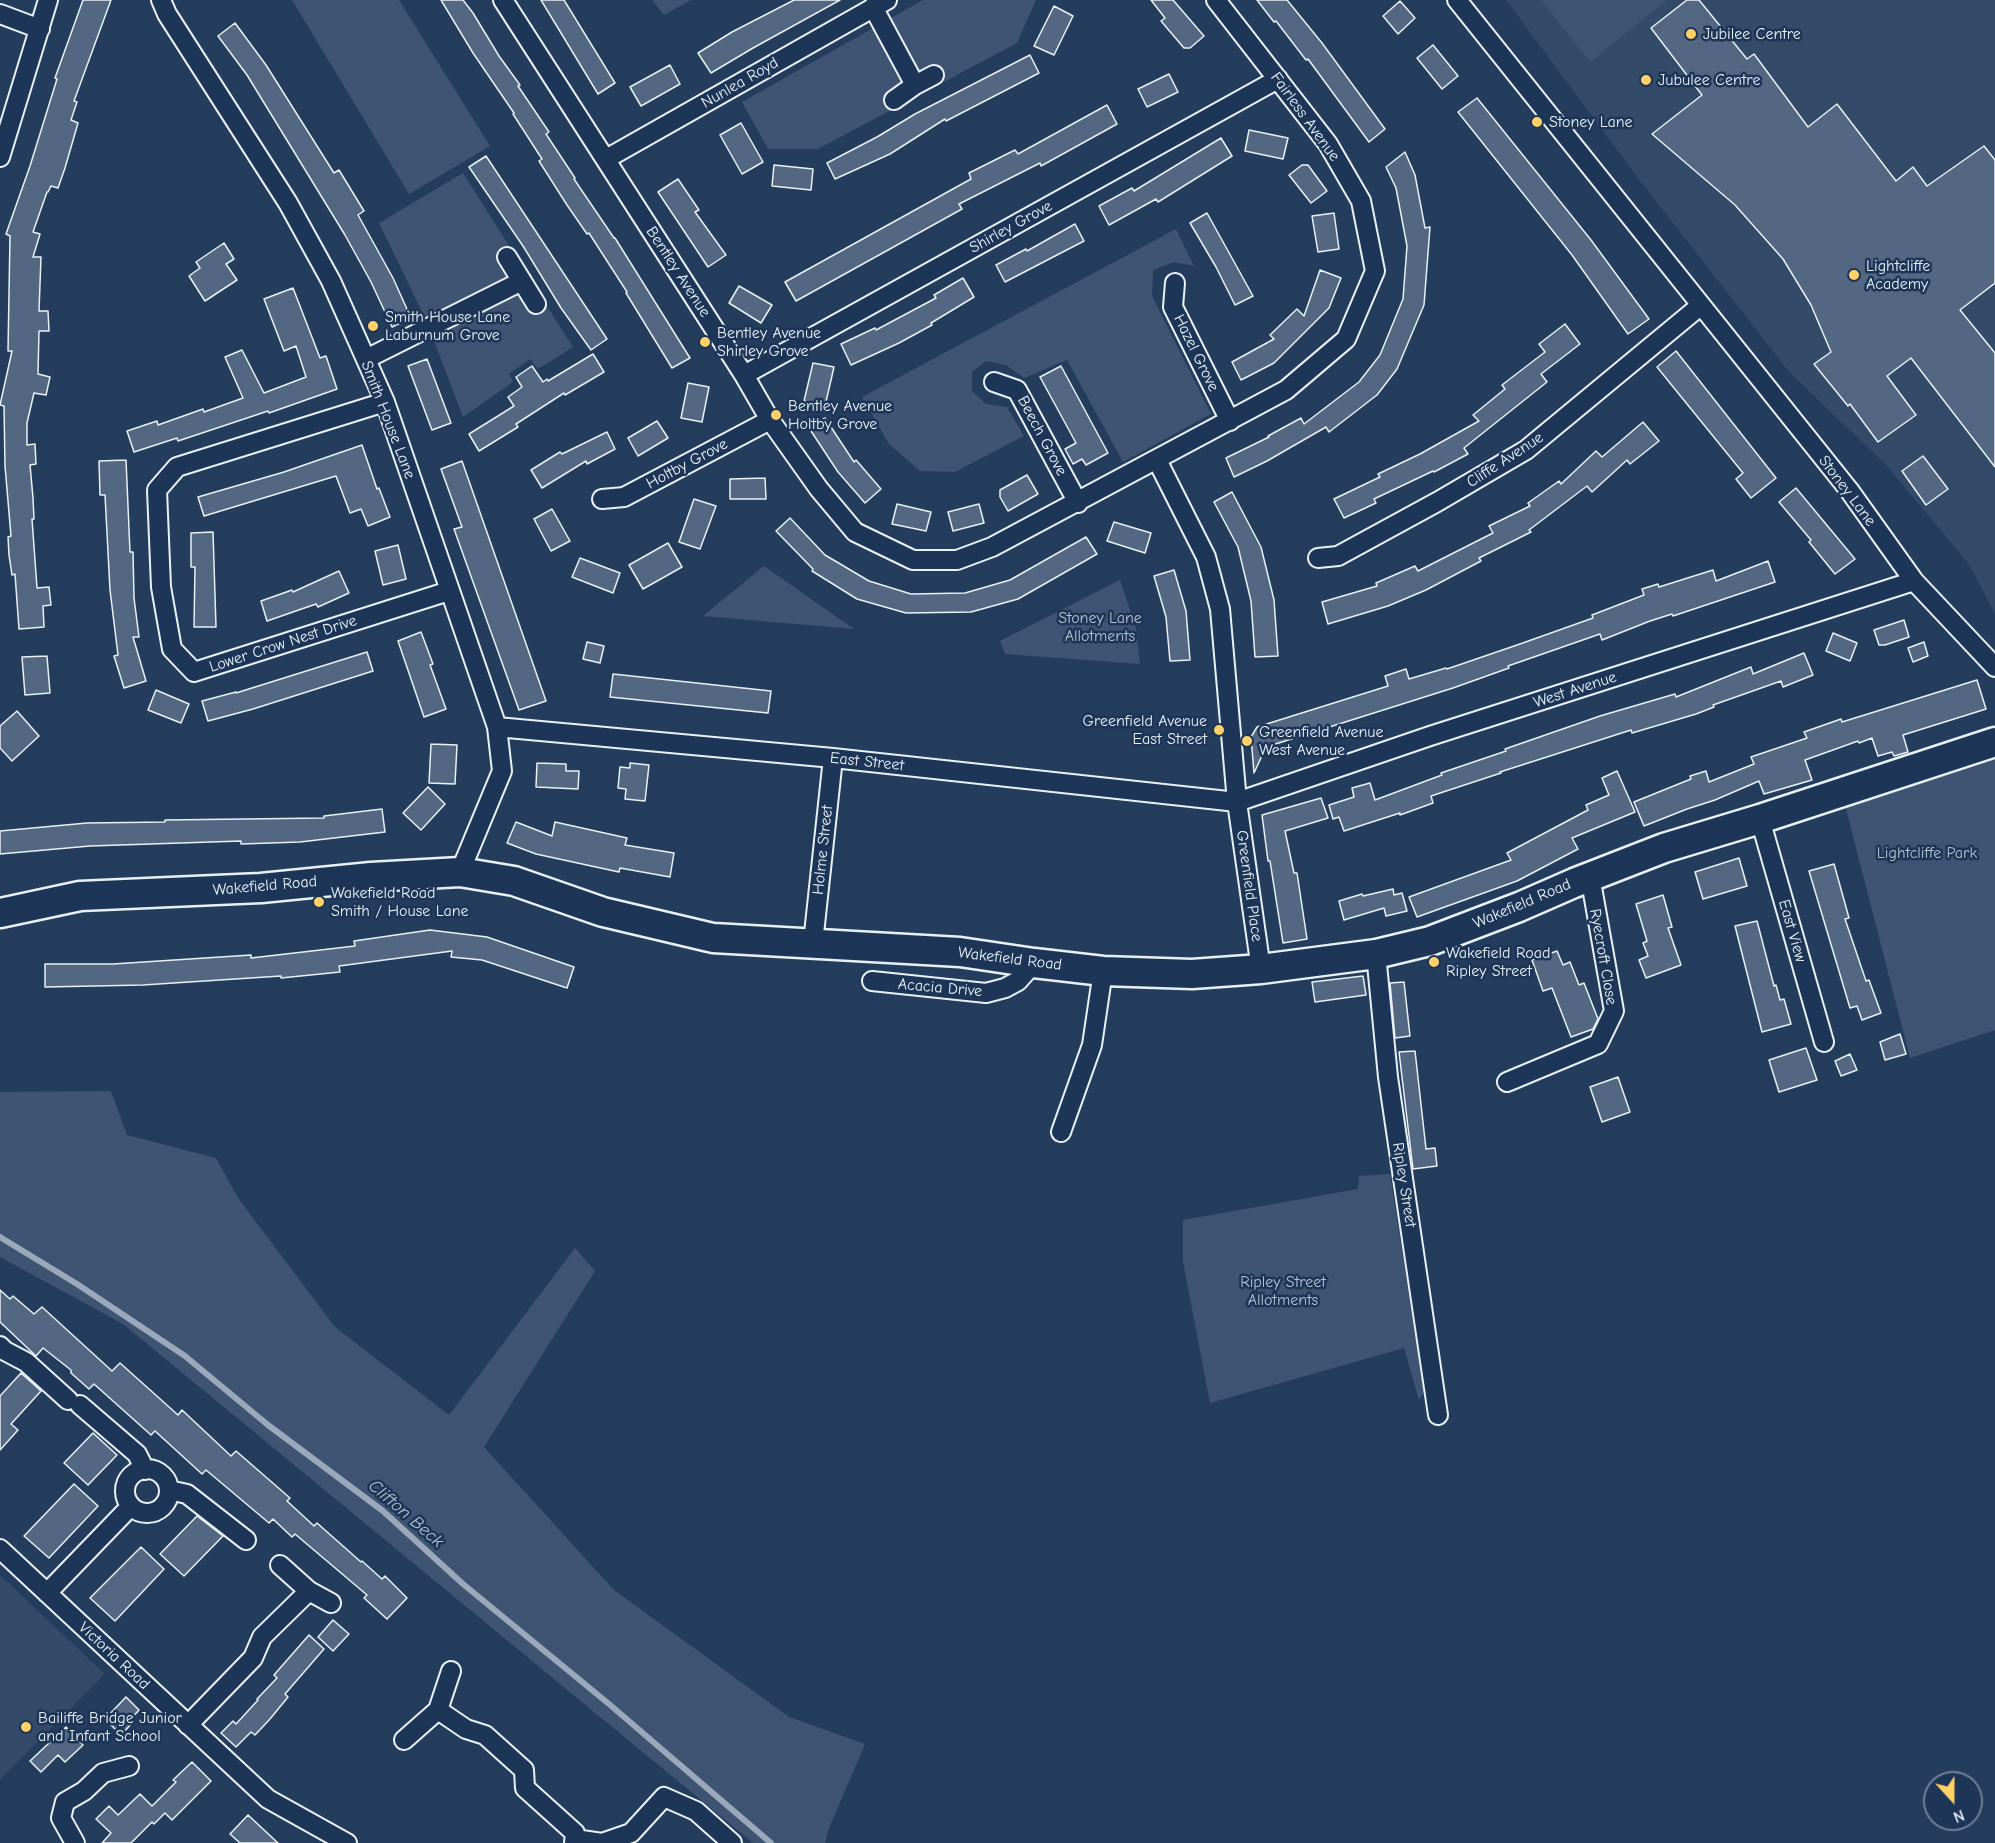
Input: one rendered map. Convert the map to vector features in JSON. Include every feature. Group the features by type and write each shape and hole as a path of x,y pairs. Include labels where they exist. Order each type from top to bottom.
{"main road":[{"name":"Wakefield Road","path":"0,913 80,896 261,888 371,877 460,872 514,881 603,912 713,939 960,952 1103,971 1192,974 1261,969 1376,954 1430,941 1664,848 1995,742"}],"street":[{"path":"0,157 48,0"},
{"name":"Smith House Lane","path":"161,0 167,14 288,202 330,282 366,359 385,402 497,727 502,771 460,872"},
{"name":"Bentley Avenue","path":"503,0 744,375 770,420 819,489 855,532 913,560 957,560 992,548 1157,460"},
{"name":"Fairless Avenue","path":"1157,460 1286,390 1346,339 1375,271 1361,201 1328,144 1216,0"},
{"name":"Stoney Lane","path":"1457,0 1849,490 1914,581 1995,667"},
{"name":"Nunlea Royd","path":"606,159 880,4 915,85"},
{"path":"0,14 40,30"},
{"path":"894,100 934,75"},
{"name":"Shirley Grove","path":"744,375 1278,79"},
{"path":"507,257 537,304"},
{"path":"366,359 522,281"},
{"name":"Hazel Grove","path":"1175,283 1173,307 1230,421"},
{"name":"Cliffe Avenue","path":"1318,558 1338,556 1526,450 1700,306"},
{"name":"Beech Grove","path":"994,382 1017,390 1078,502"},
{"name":"Lower Crow Nest Drive","path":"385,402 177,467 157,490 161,587 172,649 194,672 449,591"},
{"name":"Holtby Grove","path":"602,500 624,497 770,420"},
{"name":"Greenfield Place","path":"1157,460 1206,557 1220,609 1237,802 1261,969"},
{"name":"West Avenue","path":"1237,802 1431,736 1914,581"},
{"name":"East Street","path":"497,727 833,758 1237,802"},
{"name":"Holme Street","path":"813,943 833,758"},
{"name":"East View","path":"1760,819 1824,1042"},
{"name":"Ryecroft Close","path":"1507,1082 1598,1044 1614,1011 1590,876"},
{"name":"Ripley Street","path":"1376,954 1388,1077 1438,1415"},
{"name":"Acacia Drive","path":"872,981 986,993 1005,988 1018,981 1034,963"},
{"path":"1061,1132 1092,1045 1103,971"},
{"path":"2,1351 26,1362 137,1454 145,1470"},
{"path":"145,1470 152,1470 164,1477 169,1490 165,1503 155,1512 142,1513 130,1507 124,1494 132,1474 145,1470"},
{"path":"169,1490 188,1494 246,1540"},
{"path":"47,1593 130,1507"},
{"name":"Victoria Road","path":"0,1549 268,1799 347,1843"},
{"path":"280,1565 309,1591 332,1603"},
{"path":"188,1725 253,1658 261,1637 309,1591"},
{"path":"404,1740 438,1710 451,1671"},
{"path":"438,1710 466,1729 485,1735 524,1770 525,1788 575,1833 575,1841 602,1843 630,1833 664,1797 696,1811 732,1843"},
{"path":"75,1843 61,1818 65,1802 84,1791 103,1773 129,1766"}],"shaded area":[{"name":"Lightcliffe Academy","path":"1506,0 1995,0 1995,614 1968,563 1885,464 1790,373 1637,177"},
{"name":"Bailiffe Bridge Junior and Infant School","path":"0,1575 105,1674 0,1780"}],"green space":[{"path":"292,0 399,0 490,146 409,194"},
{"path":"652,0 691,0 664,15"},
{"path":"923,0 1036,0 1017,43 818,149 768,149 742,102"},
{"path":"1541,0 1667,0 1590,62"},
{"path":"463,173 573,347 538,369 530,359 509,374 513,382 463,417 426,320 379,223"},
{"path":"1176,229 1194,266 1174,262 1153,270 1152,296 1211,414 1123,462 1067,360 1024,378 1006,365 986,361 972,372 972,391 986,404 1007,407 1024,436 955,472 920,471 889,444 862,397"},
{"path":"764,566 854,629 703,616"},
{"name":"Stoney Lane Allotments","path":"1120,580 1136,628 1140,664 1005,654 1000,641"},
{"name":"Lightcliffe Park","path":"1995,757 1995,1030 1910,1058 1845,805"},
{"path":"111,1091 127,1135 216,1158 238,1198 335,1327 449,1415 575,1248 595,1271 484,1447 614,1590 789,1717 865,1744 829,1828 825,1843 753,1843 123,1324 0,1257 0,1092"},
{"name":"Ripley Street Allotments","path":"1390,1174 1424,1392 1419,1400 1404,1348 1210,1403 1183,1262 1183,1220 1358,1189 1359,1176"}],"building":[{"path":"83,0 111,0 74,101 77,102 71,120 78,123 65,168 58,188 51,186 47,192 33,232 40,234 33,257 41,257 39,311 48,311 49,331 39,331 38,374 50,377 46,395 34,393 27,423 27,445 35,444 36,464 30,465 37,588 49,587 51,605 43,606 44,627 19,629 15,574 12,575 9,555 8,537 11,536 5,466 4,406 0,405 12,351 8,351 10,236 6,234 30,166 57,79 55,78"},
{"path":"441,0 463,0 473,13 549,132 546,134 574,179 615,238 690,358 672,368 627,292 539,161 542,159 514,113 473,53"},
{"path":"541,0 564,0 615,83 598,94"},
{"path":"794,0 840,0 711,73 698,53 732,32"},
{"path":"1151,0 1173,0 1204,36 1190,48 1184,48 1161,21 1165,18"},
{"path":"1257,0 1287,0 1322,43 1385,129 1369,142 1308,59 1306,60"},
{"name":"Lightcliffe Academy","path":"1687,0 1699,0 1747,59 1754,54 1808,127 1837,104 1896,181 1913,167 1927,186 1984,146 1995,160 1995,283 1960,310 1995,353 1995,467 1911,358 1887,376 1916,415 1878,442 1850,404 1848,406 1814,364 1831,352 1811,305 1783,259 1735,205 1652,134 1702,95 1651,28"},
{"path":"1400,1 1415,18 1398,34 1383,16"},
{"path":"1054,6 1073,16 1054,55 1034,46"},
{"path":"235,23 266,65 334,173 339,170 364,211 358,215 393,278 411,318 392,327 345,235 247,75 218,36"},
{"path":"1433,45 1458,76 1442,89 1417,58"},
{"path":"1030,55 1039,73 946,121 945,119 890,154 835,179 827,163 915,114"},
{"path":"670,65 680,84 641,106 630,87"},
{"path":"1169,74 1178,92 1147,107 1138,89"},
{"path":"1477,98 1591,240 1649,319 1628,334 1572,255 1458,112"},
{"path":"1107,105 1117,124 1041,166 1040,163 959,204 962,209 796,301 785,282 971,179 969,173 1015,150 1018,154"},
{"path":"741,123 763,162 742,174 720,135"},
{"path":"1249,130 1288,138 1283,159 1245,151"},
{"path":"1221,138 1232,156 1158,202 1156,199 1109,225 1099,206 1132,188 1134,191"},
{"path":"1405,152 1415,175 1425,228 1430,227 1424,305 1397,369 1377,395 1329,432 1326,427 1234,477 1226,458 1301,418 1304,424 1359,382 1380,355 1403,299 1407,246 1396,188 1386,167"},
{"path":"486,156 607,339 591,350 469,167"},
{"path":"774,165 813,169 811,190 772,186"},
{"path":"1302,165 1308,165 1327,191 1311,203 1289,175"},
{"path":"678,179 699,210 695,212 726,255 708,267 658,192"},
{"path":"1207,213 1253,296 1235,305 1190,223"},
{"path":"1334,213 1339,249 1318,252 1312,216"},
{"path":"1075,224 1084,241 1005,282 996,265 1026,249 1027,251"},
{"path":"224,243 234,259 226,264 237,280 205,301 189,276 200,268 196,262"},
{"path":"1320,270 1341,278 1329,308 1274,363 1241,380 1232,362 1274,339 1270,335 1297,309 1304,316"},
{"path":"963,278 974,297 931,323 932,325 851,365 841,344 875,328 876,330 936,298 934,295"},
{"path":"739,286 772,305 761,323 729,303"},
{"path":"293,288 320,358 326,356 337,389 269,413 268,411 178,441 177,438 134,452 127,431 157,421 158,425 203,409 204,412 243,398 225,357 242,350 264,393 306,377 296,346 284,351 264,299"},
{"path":"1565,324 1580,344 1541,374 1547,382 1464,448 1468,454 1374,499 1376,503 1344,518 1334,499 1380,477 1378,474 1420,454 1479,421 1473,415 1505,389 1502,385 1545,352 1539,344"},
{"path":"1676,351 1776,478 1751,498 1736,479 1743,473 1657,367"},
{"path":"593,354 604,372 565,395 564,393 516,424 518,427 479,451 469,434 514,406 508,397 522,387 516,377 532,366 543,382 547,379 548,381"},
{"path":"427,359 451,423 432,430 408,366"},
{"path":"813,363 834,367 825,406 804,401"},
{"path":"1061,366 1108,453 1086,465 1082,459 1073,464 1065,449 1076,443 1040,377"},
{"path":"688,383 709,387 702,422 681,418"},
{"path":"825,418 854,462 856,460 881,489 865,503 838,472 809,428"},
{"path":"657,421 668,438 638,456 628,438"},
{"path":"1643,422 1659,441 1630,464 1627,460 1592,492 1587,486 1529,530 1531,532 1479,558 1481,561 1426,590 1388,606 1328,624 1322,602 1377,586 1376,583 1415,566 1418,571 1493,533 1489,526 1530,506 1528,503 1559,481 1561,484 1596,451 1602,457"},
{"path":"607,432 615,449 587,464 586,461 542,488 531,470 560,452 562,454"},
{"path":"362,445 377,489 379,488 390,517 368,526 361,509 350,513 336,476 204,516 198,497 284,472"},
{"path":"1923,456 1948,489 1926,505 1902,471"},
{"path":"126,460 130,552 133,552 134,598 139,637 133,637 146,681 124,688 114,656 118,655 110,590 105,495 100,495 99,461"},
{"path":"462,461 546,701 519,710 454,529 462,527 441,469"},
{"path":"1027,475 1038,494 1008,511 1000,497 1000,490"},
{"path":"765,478 766,499 730,499 730,479"},
{"path":"1796,488 1855,559 1835,574 1809,542 1811,540 1779,502"},
{"path":"1232,492 1261,547 1274,600 1278,656 1255,657 1251,601 1238,547 1214,502"},
{"path":"694,499 716,506 700,549 679,542"},
{"path":"897,504 931,512 926,531 892,524"},
{"path":"979,504 984,523 953,531 948,512"},
{"path":"552,509 570,541 551,551 534,519"},
{"path":"790,518 825,555 869,581 911,594 965,593 1010,580 1086,537 1097,554 1018,599 971,612 906,613 857,599 812,571 813,569 776,531"},
{"path":"1114,522 1151,533 1145,553 1107,541"},
{"path":"213,532 216,627 194,627 195,567 191,567 191,533"},
{"path":"668,543 682,567 643,589 629,565"},
{"path":"398,545 406,579 383,585 375,551"},
{"path":"580,558 620,573 613,593 572,577"},
{"path":"1768,561 1775,582 1673,616 1672,614 1650,621 1602,640 1600,634 1453,688 1266,747 1254,773 1251,737 1257,727 1388,686 1385,676 1406,669 1409,679 1447,669 1593,618 1592,615 1644,595 1642,589 1658,584 1659,587 1713,570 1716,581"},
{"path":"1174,570 1186,611 1190,660 1170,661 1166,617 1154,576"},
{"path":"339,571 349,593 318,607 316,604 267,621 261,601 292,590 293,592"},
{"path":"1904,620 1909,637 1879,645 1874,630"},
{"path":"421,632 446,709 424,717 398,641"},
{"path":"1833,633 1857,643 1850,661 1826,651"},
{"path":"587,642 604,646 600,663 583,659"},
{"path":"1924,642 1928,656 1913,662 1908,648"},
{"path":"367,652 373,671 208,721 202,701 236,693"},
{"path":"1804,653 1813,675 1783,687 1781,681 1713,705 1714,707 1696,714 1632,733 1631,730 1500,772 1431,796 1433,803 1400,815 1400,813 1344,831 1339,817 1333,819 1329,805 1354,797 1352,788 1370,783 1375,800 1442,775 1441,773 1506,751 1505,749 1600,716 1675,694 1676,697 1751,667 1753,674"},
{"path":"47,656 50,693 25,695 22,657"},
{"path":"613,674 771,691 768,713 610,697"},
{"path":"1977,680 1986,709 1903,735 1908,752 1894,756 1892,752 1878,756 1872,738 1859,743 1858,741 1805,760 1812,780 1764,794 1759,781 1644,826 1634,802 1691,779 1690,776 1706,771 1709,782 1754,764 1751,757 1807,738 1804,732"},
{"path":"156,690 189,704 181,723 148,710"},
{"path":"17,711 39,736 12,761 0,748 0,726"},
{"path":"431,744 457,745 455,784 429,783"},
{"path":"537,763 566,764 566,771 579,771 578,789 536,787"},
{"path":"630,763 649,765 645,801 625,799 626,789 618,788 620,767 630,768"},
{"path":"1617,771 1635,812 1572,838 1578,849 1517,881 1417,917 1409,897 1511,860 1507,853 1588,810 1586,805 1609,795 1602,778"},
{"path":"428,787 445,804 421,830 403,813"},
{"path":"1321,798 1328,818 1285,831 1294,873 1297,873 1307,939 1283,943 1262,815"},
{"path":"382,809 385,832 300,842 241,844 241,841 90,846 0,854 0,831 87,823 324,818 324,816"},
{"path":"516,822 552,836 555,822 627,838 625,845 674,853 670,877 620,868 619,872 536,854 507,843"},
{"path":"1739,858 1747,886 1703,899 1695,872"},
{"path":"1834,864 1849,918 1845,919 1866,981 1869,980 1881,1013 1862,1020 1857,1006 1850,1008 1809,871"},
{"path":"1393,889 1394,895 1402,893 1407,911 1386,916 1384,908 1344,920 1339,901 1362,894 1363,896"},
{"path":"1663,895 1672,927 1668,928 1681,965 1646,978 1639,960 1648,956 1643,943 1647,941 1636,904"},
{"path":"1757,921 1774,986 1776,985 1780,1000 1784,999 1791,1024 1762,1032 1735,926"},
{"path":"430,930 487,937 574,967 567,988 482,960 451,957 452,951 339,966 340,972 281,978 281,976 143,985 45,987 45,964 113,964 251,955 251,958 355,946 354,941"},
{"path":"1557,951 1563,965 1570,962 1579,985 1584,983 1598,1019 1593,1029 1571,1037 1552,988 1543,991 1532,960"},
{"path":"1363,976 1366,995 1315,1002 1312,982"},
{"path":"1404,982 1410,1036 1395,1038 1390,983"},
{"path":"1900,1034 1906,1054 1885,1060 1880,1042"},
{"path":"1806,1048 1817,1080 1779,1092 1769,1060"},
{"path":"1415,1051 1426,1149 1435,1148 1437,1166 1413,1169 1399,1052"},
{"path":"1850,1054 1857,1070 1841,1076 1835,1061"},
{"path":"1618,1077 1630,1112 1602,1122 1590,1087"},
{"path":"0,1290 10,1299 13,1296 34,1314 42,1307 112,1371 120,1363 178,1415 182,1410 231,1456 236,1451 290,1498 287,1501 314,1526 317,1523 382,1579 385,1576 407,1598 387,1619 364,1598 367,1595 295,1534 292,1537 273,1519 269,1523 206,1470 202,1474 155,1431 151,1435 94,1384 89,1389 71,1373 71,1370 43,1348 36,1356 0,1322"},
{"path":"21,1373 41,1391 11,1424 18,1430 0,1450 0,1396"},
{"path":"93,1433 117,1455 88,1485 64,1463"},
{"path":"74,1484 98,1506 49,1558 24,1536"},
{"path":"197,1516 223,1536 184,1576 160,1554"},
{"path":"141,1547 164,1569 115,1621 90,1598"},
{"path":"333,1620 349,1634 333,1651 318,1637"},
{"path":"309,1635 324,1649 285,1694 288,1697 270,1719 255,1735 251,1732 236,1747 221,1733 233,1721 236,1724 258,1700 277,1678 274,1675"},
{"path":"126,1697 139,1710 130,1720 133,1722 121,1735 105,1719"},
{"path":"66,1727 83,1745 65,1762 58,1755 41,1772 30,1761"},
{"path":"192,1762 211,1781 172,1820 165,1813 154,1824 152,1822 131,1843 102,1843 111,1833 96,1819 109,1806 118,1815 140,1794 152,1806 176,1782 173,1780"},
{"path":"248,1815 278,1843 240,1843 230,1834"}],"waterway":[{"name":"Clifton Beck","path":"0,1237 77,1284 185,1356 268,1425 383,1511 463,1584 609,1704 771,1843"}],"place":[{"name":"Jubilee Centre","path":"1691,34"},
{"name":"Jubulee Centre","path":"1646,80"},
{"name":"Stoney Lane","path":"1537,122"},
{"name":"Lightcliffe Academy","path":"1854,275"},
{"name":"Smith House Lane Laburnum Grove","path":"373,326"},
{"name":"Bentley Avenue Shirley Grove","path":"705,342"},
{"name":"Bentley Avenue Holtby Grove","path":"776,415"},
{"name":"Greenfield Avenue East Street","path":"1219,730"},
{"name":"Greenfield Avenue West Avenue","path":"1247,741"},
{"name":"Wakefield Road Smith / House Lane","path":"319,902"},
{"name":"Wakefield Road Ripley Street","path":"1434,962"},
{"name":"Bailiffe Bridge Junior and Infant School","path":"26,1727"}]}
